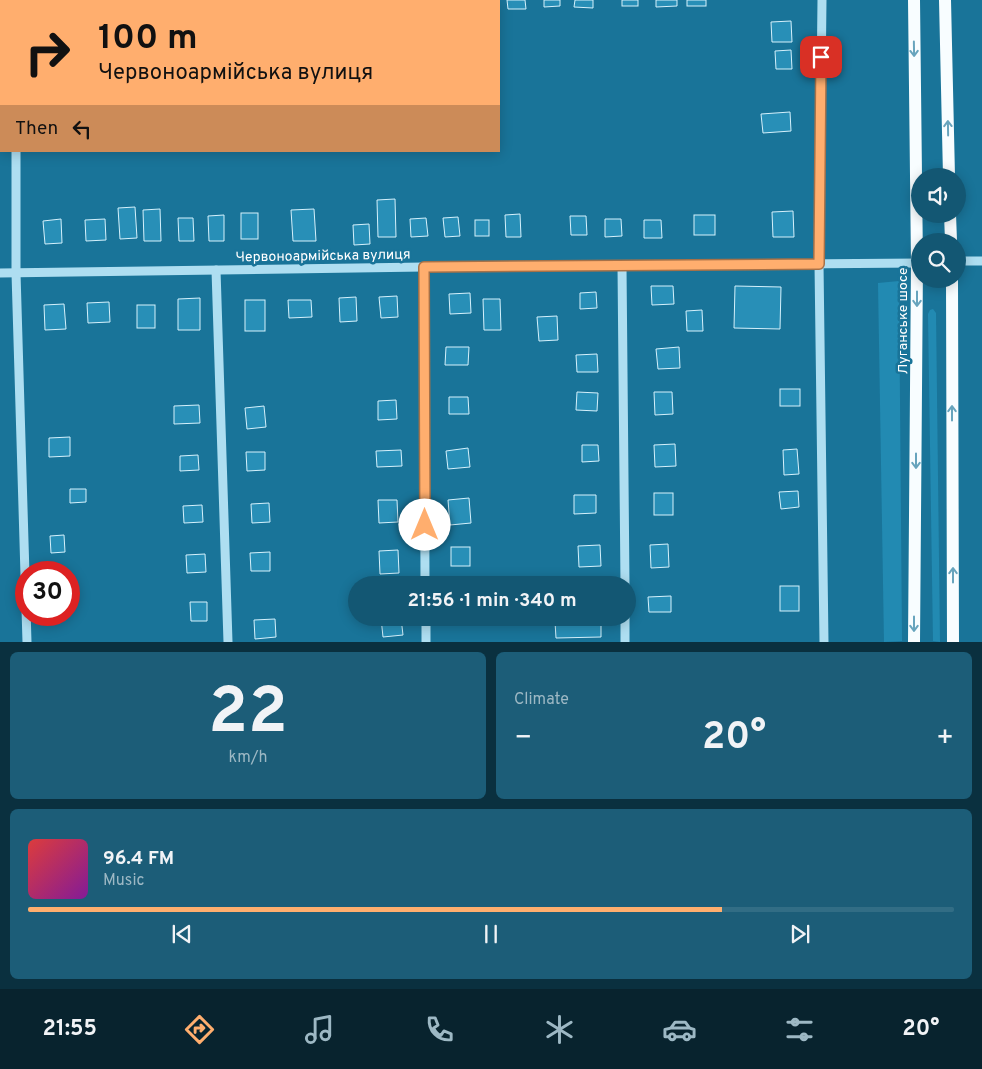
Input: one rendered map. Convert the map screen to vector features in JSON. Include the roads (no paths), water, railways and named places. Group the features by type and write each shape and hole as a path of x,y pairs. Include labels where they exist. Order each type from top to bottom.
{"main road":[{"name":"Луганське шосе","path":"914,0 918,233"},
{"path":"945,0 949,168"},
{"name":"Луганське шосе","path":"914,642 918,288"},
{"path":"952,288 953,642"}],"street":[{"path":"822,0 819,264 824,642"},
{"path":"16,152 16,273 27,642"},
{"path":"966,261 982,262"},
{"name":"Червоноармійська вулиця","path":"0,273 911,263"},
{"path":"622,266 625,576"},
{"path":"424,267 425,576"},
{"path":"216,270 228,642"},
{"path":"426,626 426,642"},
{"path":"625,626 625,642"}]}
